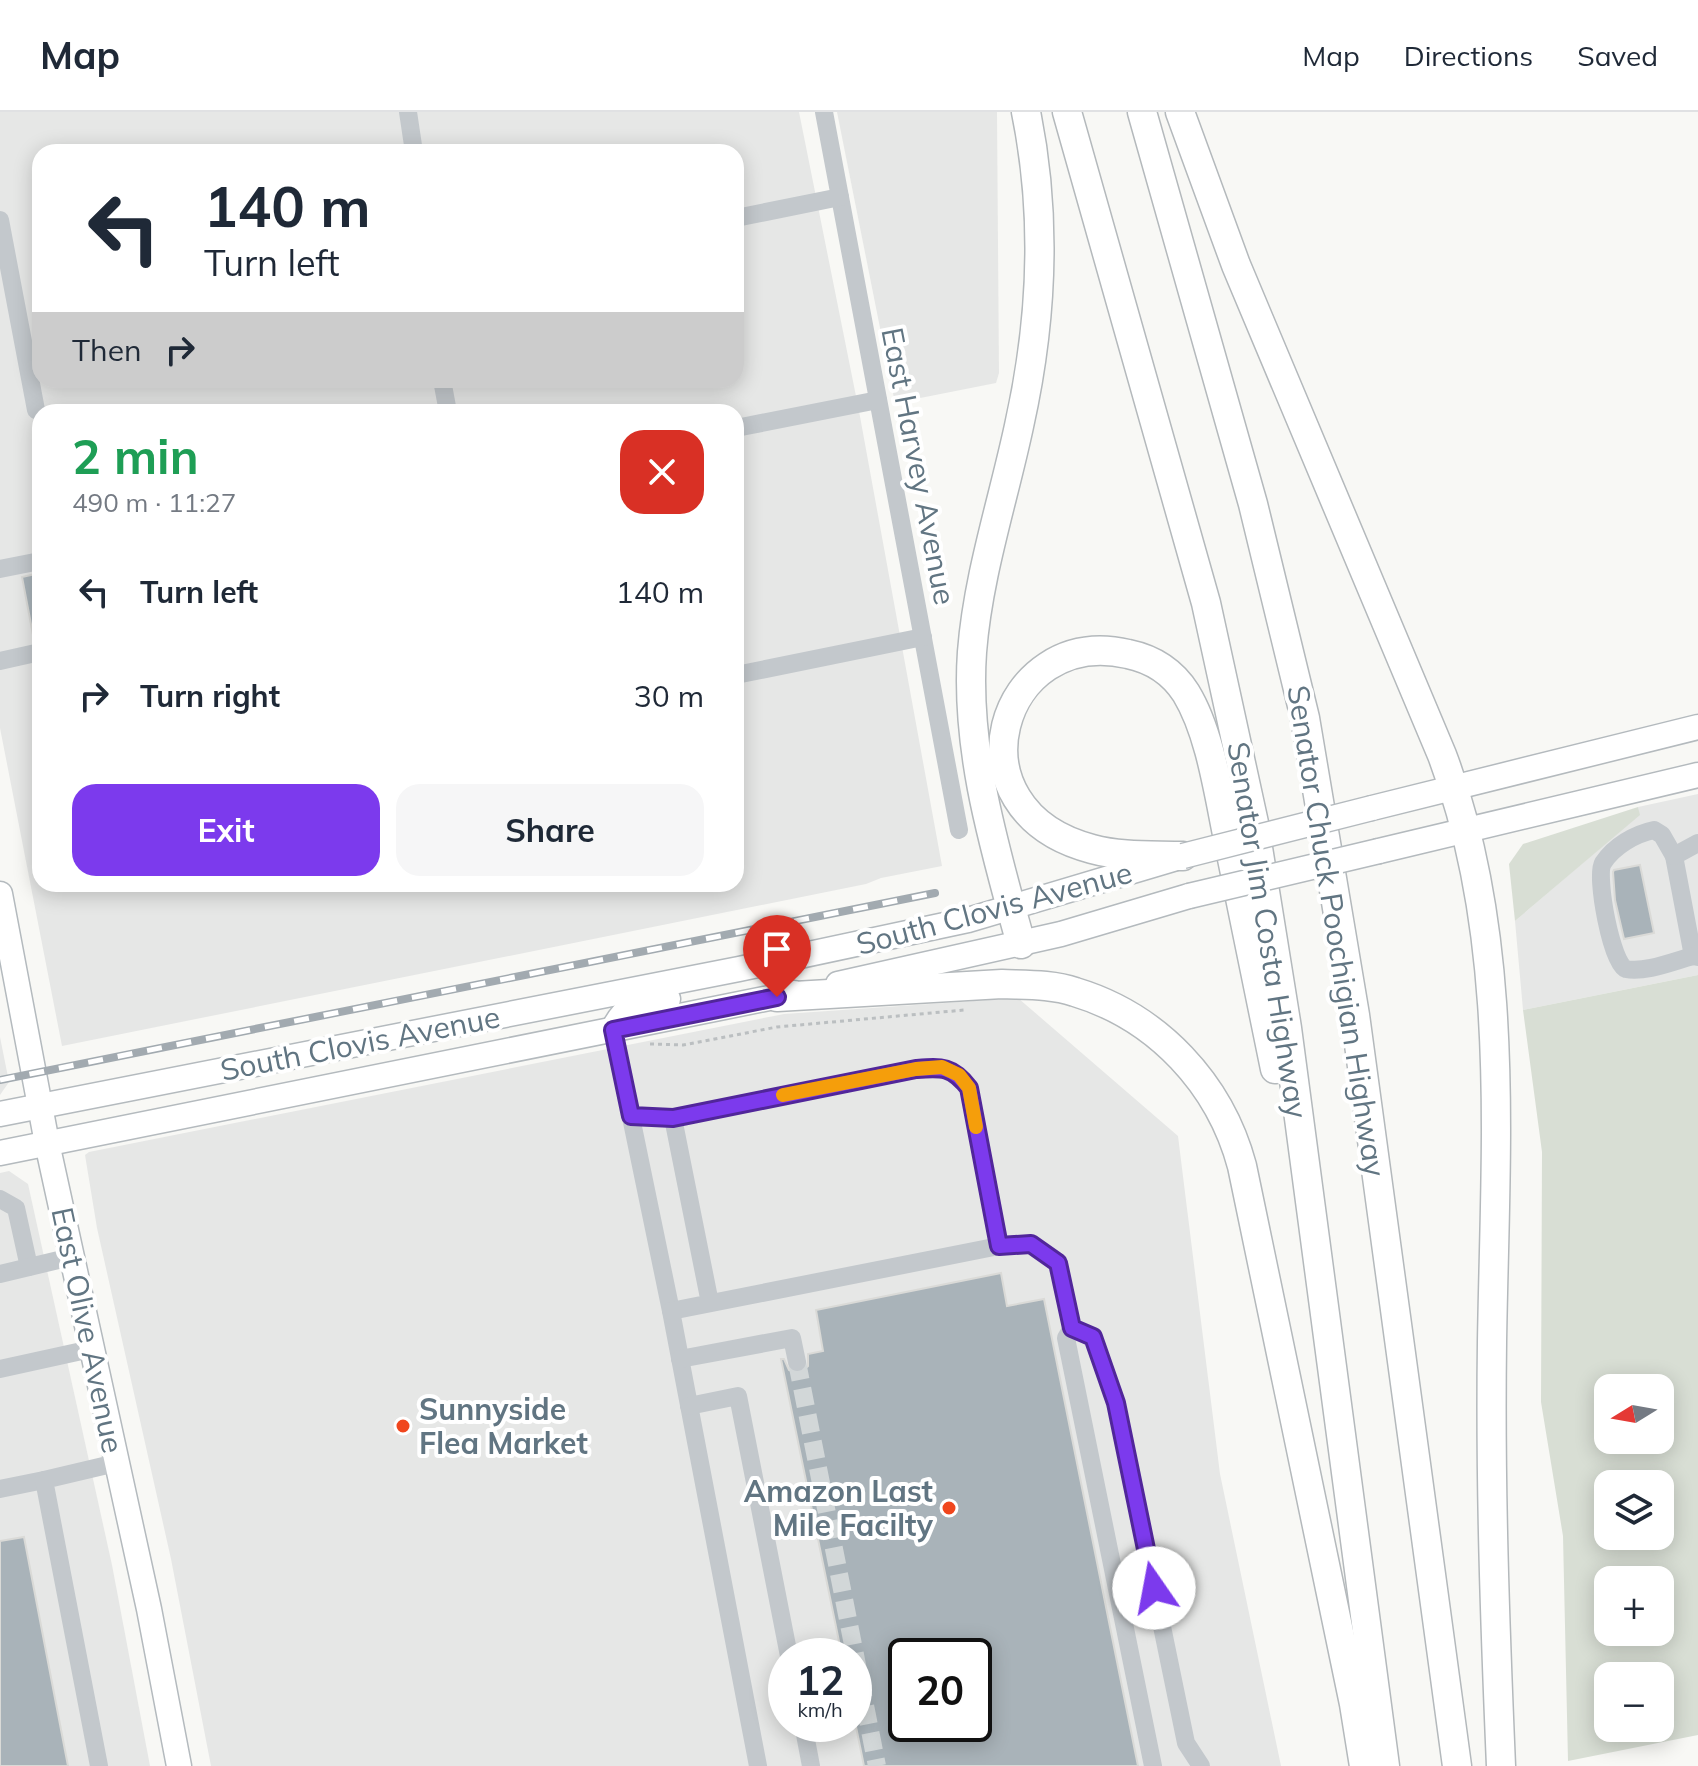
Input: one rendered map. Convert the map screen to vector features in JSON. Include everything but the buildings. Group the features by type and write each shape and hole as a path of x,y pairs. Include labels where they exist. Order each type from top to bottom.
{"highway":[{"path":"1021,944 974,753 971,686 975,621 1020,424 1034,337 1039,254 1037,196 1026,112"},
{"name":"Senator Jim Costa Highway","path":"1067,112 1186,527 1234,724 1272,927 1385,1766"},
{"name":"Senator Chuck Poochigian Highway","path":"1142,112 1253,504 1307,732 1355,1015 1457,1766"},
{"path":"1180,112 1236,265 1454,787 1467,830 1489,988 1498,1148 1492,1342 1501,1766"},
{"path":"1183,856 1113,853 1076,844 1047,829 1018,802 1009,788 1003,766 1004,735 1011,710 1020,694 1044,669 1077,653 1095,651 1115,651 1147,658 1176,680 1196,714 1219,798 1325,1313"},
{"path":"777,997 1002,984 1073,991 1118,1009 1142,1024 1177,1052 1197,1074 1223,1114 1242,1166 1351,1689 1364,1766"}],"main road":[{"name":"South Clovis Avenue","path":"0,1114 854,945 1011,910 1183,856 1698,727"},
{"name":"South Clovis Avenue","path":"0,1153 777,997 1021,944 1189,896 1467,830 1697,781"},
{"name":"East Olive Avenue","path":"0,894 47,1143 149,1609 179,1766"},
{"path":"613,1030 626,1009 779,976 854,945"}],"lane":[{"path":"408,112 413,144"},
{"name":"East Harvey Avenue","path":"824,112 959,830"},
{"path":"744,216 840,197"},
{"path":"0,220 35,404"},
{"path":"744,426 878,400"},
{"path":"0,569 32,563"},
{"path":"744,673 923,637"},
{"path":"0,661 32,654"},
{"path":"1654,830 1662,835 1674,856 1695,956 1645,968 1624,969 1618,964 1600,874 1602,864 1628,839 1641,832 1654,830"},
{"path":"1674,856 1698,843"},
{"path":"613,1030 671,1311 758,1766"},
{"path":"631,1116 673,1118 916,1069 942,1067 959,1075 969,1088 999,1246"},
{"path":"673,1118 710,1303"},
{"path":"0,1199 16,1208 29,1267"},
{"path":"671,1311 999,1246 1031,1244 1058,1263 1072,1328 1066,1338 1153,1766"},
{"path":"0,1274 71,1257"},
{"path":"1072,1328 1093,1337 1116,1403 1186,1743 1201,1766"},
{"path":"680,1359 792,1338 797,1362"},
{"path":"0,1369 91,1349"},
{"path":"689,1406 738,1396 785,1638"},
{"path":"0,1489 116,1463"},
{"path":"44,1480 99,1766"},
{"path":"806,1742 811,1766"}],"path":[{"path":"639,1045 683,1045 777,1027 970,1009"}],"shaded area":[{"path":"0,112 799,112 859,411 942,866 866,884 62,1046 0,728"},
{"path":"837,112 997,112 999,373 996,383 895,403"},
{"path":"1698,794 1698,975 1523,1010 1515,921 1639,815 1638,807"},
{"path":"1638,807 1640,815 1515,921 1509,864 1523,844"},
{"path":"1698,975 1698,1735 1674,1740 1674,1662 1594,1662 1594,1742 1663,1742 1568,1761 1563,1536 1541,1402 1542,1152 1523,1010"},
{"path":"1018,998 1178,1136 1220,1474 1281,1766 211,1766 171,1559 97,1228 85,1155 784,1014"},
{"path":"0,1037 9,1082 0,1095"},
{"path":"9,1171 28,1184 112,1565 150,1766 0,1766 0,1173"}],"tunnel":[{"path":"797,1362 877,1766"}],"railway":[{"path":"0,1080 935,893"}],"slow traffic":[{"path":"783,1095 916,1069 942,1067 959,1075 969,1088 976,1127"}],"place":[{"name":"Sunnyside Flea Market","path":"403,1426"},
{"name":"Amazon Last Mile Facilty","path":"949,1508"}],"route":[{"path":"777,997 613,1030 631,1116 673,1118 916,1069 942,1067 959,1075 969,1088 999,1246 1031,1244 1058,1263 1072,1328 1093,1337 1116,1403 1154,1588"}]}
